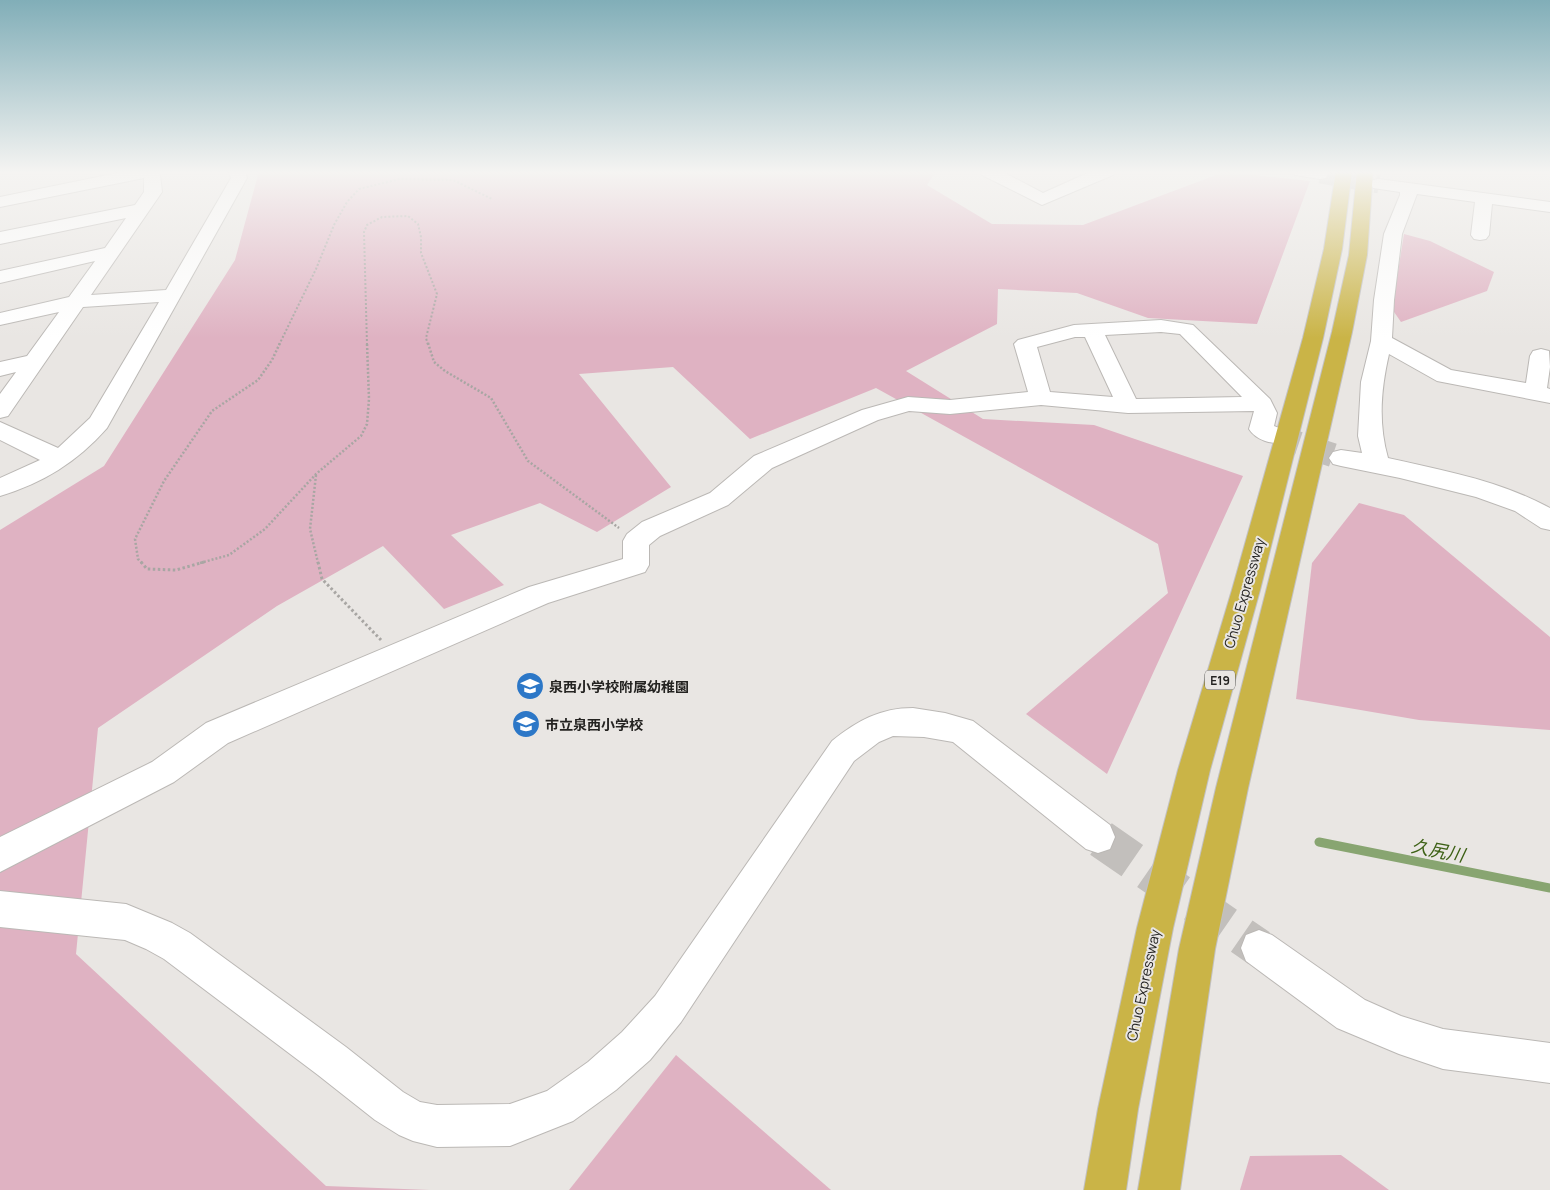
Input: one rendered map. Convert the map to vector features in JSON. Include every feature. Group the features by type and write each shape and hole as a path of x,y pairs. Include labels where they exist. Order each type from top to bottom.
{"highway":[{"name":"Chuo Expressway","path":"1105,1190 1118,1109 1155,928 1194,770 1246,590 1313,338 1333,249 1333,227"},
{"name":"E19","path":"1159,1190 1197,949 1232,788 1342,332 1363,227"}],"street":[{"path":"0,238 56,227"},
{"path":"0,411 129,227"},
{"path":"0,487 33,474 58,459 73,449 99,423 212,227"},
{"path":"1377,464 1370,436 1372,382 1381,341 1384,300 1393,234 1396,227"},
{"path":"1480,235 1481,227"},
{"path":"0,277 110,252"},
{"path":"0,320 75,302 173,296"},
{"path":"1040,398 1024,344 1074,331 1160,326 1186,329 1262,404 1266,413 1261,429 1276,436"},
{"path":"1092,330 1128,406"},
{"path":"1381,341 1445,376 1542,394 1541,356"},
{"path":"0,369 34,361"},
{"path":"0,855 163,772 217,733 539,596 636,565 636,541 651,529 719,499 763,462 870,415 908,404 950,407 1040,398 1128,406 1262,404"},
{"path":"0,430 58,459"},
{"path":"1341,458 1377,464 1470,486 1516,500 1550,520"},
{"path":"0,909 126,922 177,946 332,1061 389,1106 414,1121 437,1126 510,1125 559,1107 602,1076 636,1046 668,1009 843,751 864,734 886,724 912,722 936,724 962,731 1098,837"},
{"path":"1259,948 1351,1014 1399,1035 1443,1049 1550,1063"}],"path":[{"path":"333,227 316,269 272,360 258,380 212,411 164,481 135,539 138,559 147,569 176,570 229,555 265,529 316,474 361,436 366,424 369,400 364,232 366,227"},
{"path":"419,227 422,238 422,253 437,294 426,338 434,362 445,371 491,398 528,460 636,541"},
{"path":"316,474 310,529 322,579 396,656"}],"shaded area":[{"path":"244,227 1293,227 1257,324 1148,318 1077,293 998,289 997,324 906,371 983,419 1094,425 1243,476 1107,774 1026,714 1168,593 1158,544 876,388 750,439 673,367 579,374 671,487 597,532 540,503 451,535 504,585 444,609 383,546 277,606 98,728 76,954 326,1186 430,1190 0,1190 0,530 104,466 235,260"},
{"path":"1404,234 1430,241 1494,272 1487,291 1401,322 1392,309"},
{"path":"1359,503 1404,515 1550,637 1550,730 1419,720 1296,699 1312,563"},
{"path":"676,1055 831,1190 569,1190"},
{"path":"1341,1155 1389,1190 1240,1190 1250,1156"}],"waterway":[{"name":"久尻川","path":"1319,842 1550,888"}],"tunnel":[{"path":"1276,436 1341,458"},
{"path":"1098,837 1102,840"},
{"path":"1101,839 1259,948"}],"place":[{"name":"泉西小学校附属幼稚園","path":"530,686"},
{"name":"市立泉西小学校","path":"526,724"}]}
